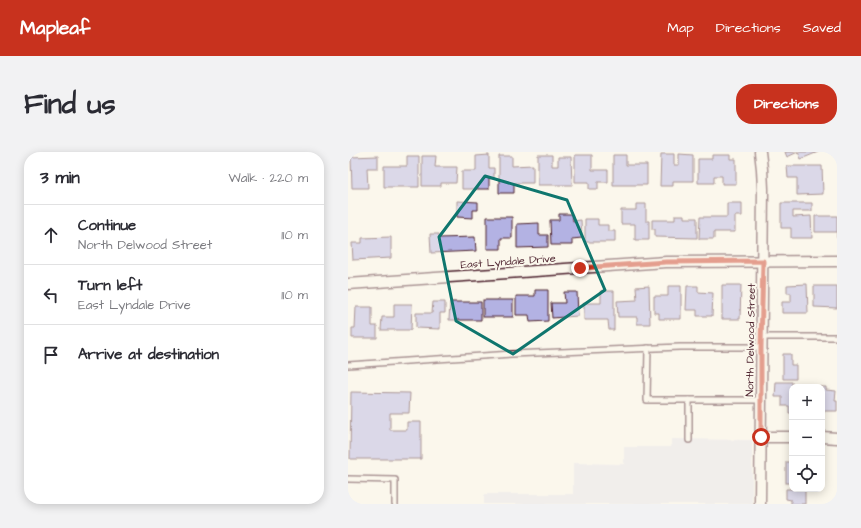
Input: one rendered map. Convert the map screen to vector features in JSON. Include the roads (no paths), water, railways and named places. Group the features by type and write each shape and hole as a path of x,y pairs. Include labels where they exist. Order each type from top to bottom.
{"street":[{"name":"North Delwood Street","path":"760,152 763,189 760,504"},
{"name":"East Lyndale Drive","path":"348,284 666,262 837,261"},
{"path":"761,437 789,437"},
{"path":"825,437 837,438"}],"lane":[{"path":"348,365 504,354 680,347 837,337"},
{"path":"648,348 647,400 761,400"},
{"path":"689,400 689,440"},
{"path":"348,479 395,480 395,504"}]}
